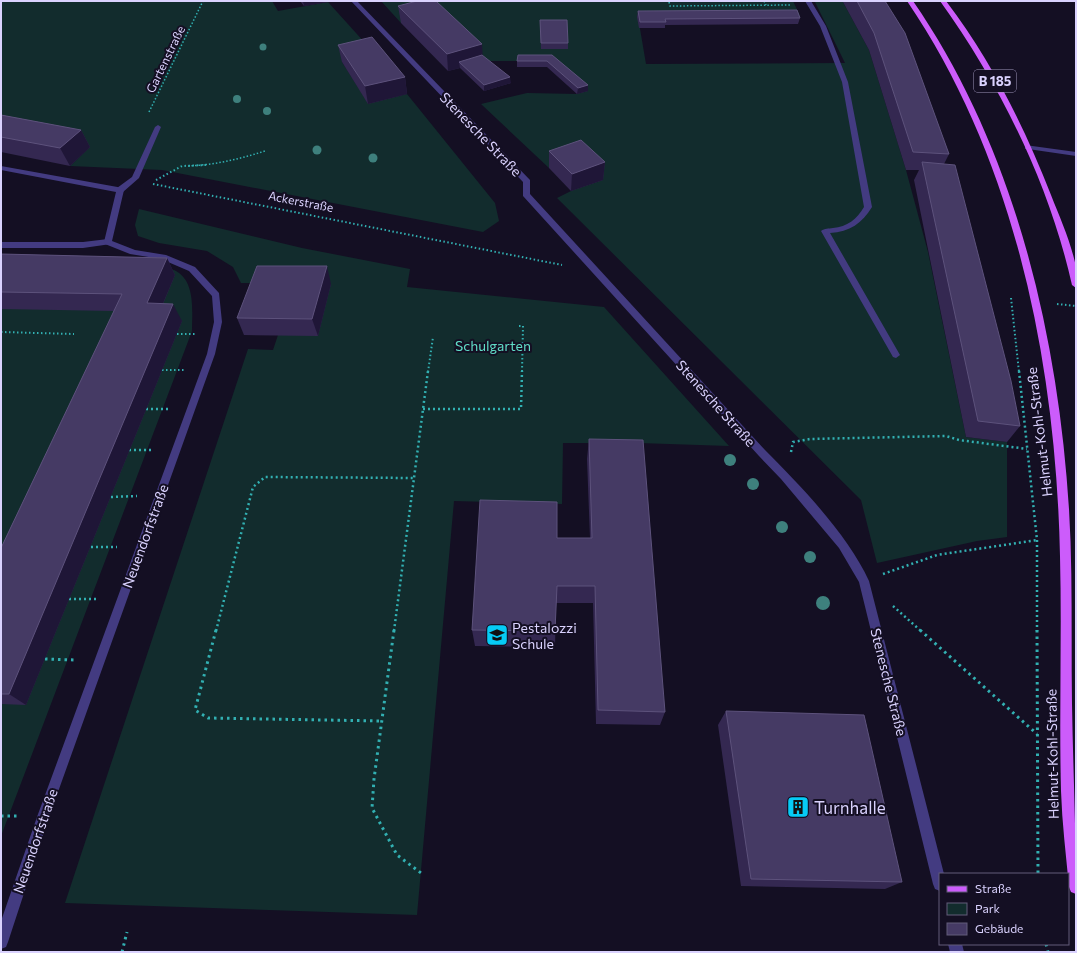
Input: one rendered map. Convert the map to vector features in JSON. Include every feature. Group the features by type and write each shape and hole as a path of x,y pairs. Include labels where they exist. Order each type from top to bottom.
{"main road":[{"name":"Helmut-Kohl-Straße","path":"910,1 925,22 952,67 981,127 1001,179 1026,267 1044,341 1057,420 1064,511 1070,826 1076,887"},
{"name":"B 185","path":"943,1 966,33 996,83 1028,147 1056,215 1076,285"}],"street":[{"name":"Stenesche Straße","path":"354,1 526,182 526,194 762,453 786,476 843,545 864,581 939,880"},
{"path":"809,3 823,26 845,82 868,207 861,220 840,231 825,231 896,355"},
{"path":"1,245 83,246 108,242 120,190 135,178 158,126"},
{"path":"1028,147 1076,154"},
{"path":"1,168 120,190"},
{"name":"Neuendorfstraße","path":"1,942 43,817 211,354 218,322 216,295 192,269 163,257 133,252 108,242"}],"path":[{"name":"Gartenstraße","path":"146,118 203,1"},
{"path":"716,1 718,6"},
{"path":"764,1 766,5"},
{"path":"669,2 670,6 809,3"},
{"name":"Ackerstraße","path":"265,151 250,156 212,163 182,166 161,179 148,182 596,271"},
{"path":"1010,293 1037,540 1038,873"},
{"path":"423,409 521,409 523,326 519,326"},
{"path":"1,332 74,334"},
{"path":"177,334 187,334"},
{"path":"421,873 397,855 372,808 382,721 433,337"},
{"path":"162,370 184,370"},
{"path":"146,409 169,409"},
{"path":"786,476 793,442 810,438 946,436 959,440 1027,449"},
{"path":"129,450 154,450"},
{"path":"382,721 208,718 195,710 253,487 265,477 414,478"},
{"path":"111,496 137,496"},
{"path":"1037,540 937,555 864,581 1038,734"},
{"path":"91,547 117,547"},
{"path":"69,599 97,599"},
{"path":"45,659 75,660"},
{"path":"122,952 127,932"}],"green space":[{"path":"1,1 272,1 278,11 328,2 375,54 342,62 368,103 407,94 495,203 499,221 483,232 162,170 70,166 89,148 1,130"},
{"path":"381,1 793,1 800,16 638,17 646,64 845,63 815,2 843,2 869,50 906,170 928,252 966,437 1007,442 1007,537 977,541 877,563 861,500 557,198 571,191 581,158 549,168 481,104 527,93 577,94 587,90 552,61 483,61 433,14 401,23"},
{"name":"Schulgarten","path":"139,209 302,248 410,269 407,287 604,307 729,446 639,443 563,443 562,504 454,501 417,915 65,903 248,349 273,350 278,335 263,283 241,283 233,267 207,251 159,243 138,236 135,225"},
{"path":"1,266 174,270 186,281 189,288 192,306 192,331 1,836"}],"building":[{"path":"417,1 436,1 482,44 447,54 398,6"},
{"path":"857,1 885,1 905,33 949,154 913,152 874,33"},
{"path":"797,10 800,18 665,19 666,22 640,22 638,11"},
{"path":"540,20 567,20 568,43 541,43"},
{"path":"372,37 405,77 365,86 338,45"},
{"path":"482,55 510,77 484,85 459,62"},
{"path":"518,55 552,55 588,85 578,88 547,61 517,61"},
{"path":"1,115 81,130 60,148 1,137"},
{"path":"581,140 605,162 572,174 549,151"},
{"path":"922,162 955,165 1011,381 1020,426 978,421"},
{"path":"1,254 167,258 147,303 173,304 9,694 1,694 1,548 122,294 1,292"},
{"path":"257,266 327,266 312,319 237,318"},
{"path":"589,439 643,440 665,712 598,710 595,586 557,586 555,631 472,630 480,500 557,502 557,538 592,538"},
{"name":"Turnhalle","path":"726,711 864,715 902,882 751,879"}],"place":[{"name":"Pestalozzi Schule","path":"497,635"},
{"name":"Turnhalle","path":"798,807"}]}
